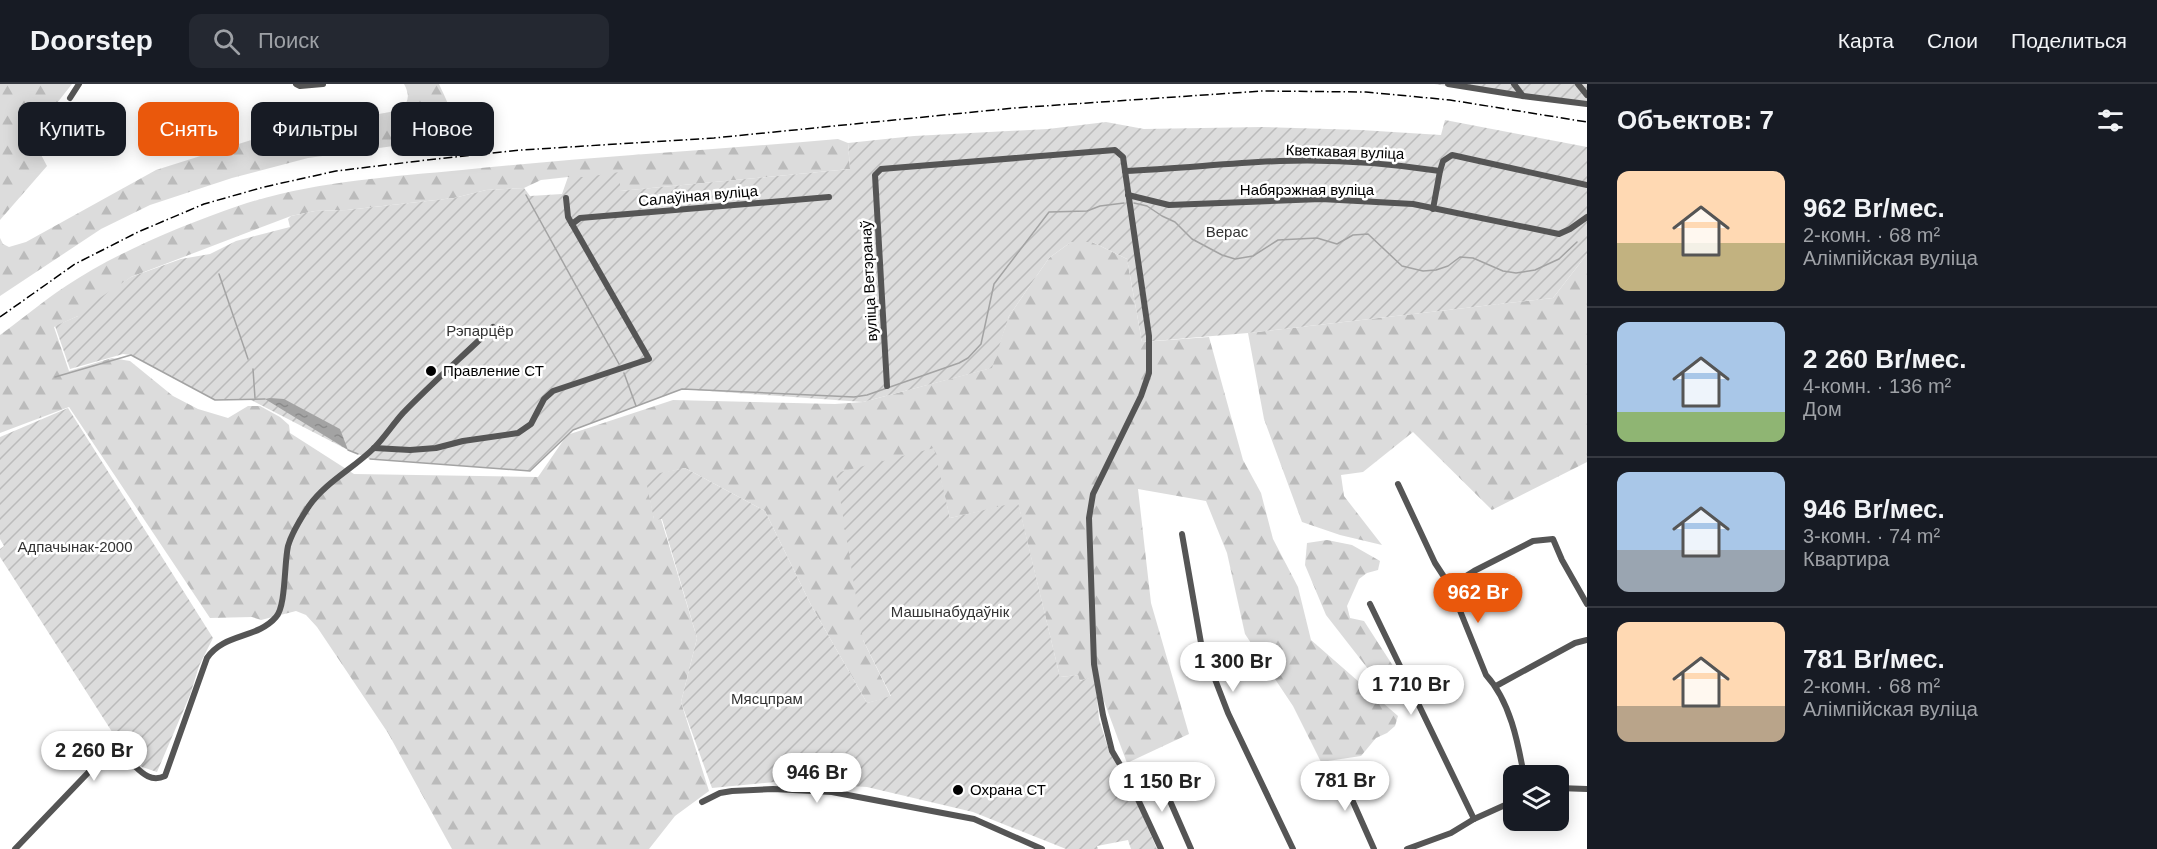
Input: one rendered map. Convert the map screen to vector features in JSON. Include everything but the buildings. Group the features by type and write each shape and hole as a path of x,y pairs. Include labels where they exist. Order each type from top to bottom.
{"street":[{"path":"70,98 79,84"},
{"path":"296,84 300,86 323,84"},
{"path":"1448,84 1587,104"},
{"path":"1514,84 1523,96"},
{"path":"1578,84 1587,95"},
{"name":"вуліца Ветэранаў","path":"887,386 875,175 881,169 1114,150 1123,157 1125,171"},
{"path":"1433,209 1443,161 1452,155 1582,186 1587,185"},
{"name":"Кветкавая вуліца","path":"1125,171 1302,161 1390,164 1440,171"},
{"path":"1125,171 1149,336 1149,373 1141,396 1094,494 1089,518 1094,664 1112,751 1129,780 1161,849"},
{"name":"Набярэжная вуліца","path":"1128,195 1168,205 1321,199 1403,203 1559,234 1587,217"},
{"name":"Салаўіная вуліца","path":"572,224 580,218 829,197"},
{"path":"374,448 410,450 436,448 463,441 518,433 531,424 544,399 554,391 648,359 572,224 567,213 566,198"},
{"path":"15,849 100,757 106,754 116,752 121,754 147,777 153,779 165,776 207,658 224,642 260,630 276,618 282,610 283,579 288,546 295,528 310,504 331,483 374,448 402,414 493,327"},
{"path":"1398,484 1435,563 1450,586 1486,675 1496,686 1518,741 1522,765"},
{"path":"1182,534 1201,644 1228,713 1293,849"},
{"path":"1450,586 1533,541 1553,539 1587,604"},
{"path":"1370,604 1474,819"},
{"path":"1496,686 1575,643 1587,640"},
{"path":"1337,766 1374,849"},
{"path":"1156,768 1191,849"},
{"path":"1569,788 1587,789"},
{"path":"702,802 720,793 732,791 773,789 832,792 974,819 1042,849"},
{"path":"1407,849 1451,833 1474,819 1503,806"}],"green space":[{"path":"0,84 72,84 58,102 18,102 18,156 42,156 47,166 0,220"},
{"path":"404,84 439,84 447,102 407,102 407,91"},
{"path":"1434,84 1587,84 1587,106"},
{"path":"391,112 391,146 379,148 379,114"},
{"path":"1445,120 1587,147 1587,254 1553,298 1248,333 1142,342 1127,259 1092,242 1071,242 1049,258 1009,316 992,368 863,402 682,389 573,430 530,471 370,459 249,399 215,400 131,355 123,354 70,369 55,326 78,316 77,313 131,277 181,259 210,254 236,241 290,227 288,219 291,216 315,211 347,210 454,198 486,190 524,188 530,196 562,194 568,177 620,172 620,191 850,169 848,143 914,136 1048,129 1106,122 1144,129 1262,127 1441,135"},
{"path":"838,139 848,143 850,169 620,191 586,177 568,177 541,180 524,188 486,190 454,198 347,210 315,211 291,216 131,277 78,316 54,327 69,371 112,358 130,361 173,396 198,409 228,418 248,406 260,406 289,425 290,433 354,474 538,477 567,435 673,400 835,404 863,402 991,368 1009,316 1049,258 1071,242 1092,242 1127,259 1142,342 1209,337 1243,460 1261,493 1273,539 1298,587 1311,640 1398,716 1395,726 1376,738 1361,756 1321,762 1293,706 1245,634 1227,553 1206,501 1138,489 1151,603 1189,734 1127,763 1095,677 1079,681 1078,675 1060,677 1018,503 950,518 933,448 863,640 891,697 867,703 811,605 765,511 685,468 646,477 654,519 661,519 697,638 681,702 709,791 675,816 649,849 452,849 388,733 317,627 306,615 296,611 261,620 252,617 210,618 69,407 0,433 0,335 57,292 106,262 172,231 238,206 293,191 377,178 556,161"},
{"path":"251,140 251,156 322,156 232,178 150,205 101,229 0,296 0,238 3,244 9,247 26,242 156,170 200,156 239,156 239,144"},
{"path":"1587,254 1587,462 1492,510 1413,432 1363,472 1341,475 1344,496 1382,545 1340,535 1302,522 1264,419 1248,333 1553,298"},
{"name":"Адпачынак-2000","path":"68,408 213,638 199,666 190,695 157,772 142,767 116,738 0,557 0,549 4,546 0,539 0,437"},
{"name":"Машынабудаўнік","path":"934,448 950,518 1018,502 1060,677 1078,675 1080,681 1095,676 1099,719 1109,751 1138,805 1157,849 1131,849 1128,840 1097,846 1098,849 1066,849 973,812 867,787 775,782 712,788 681,702 697,638 662,519 654,520 645,476 685,468 765,511 811,605 867,703 891,696 863,640 836,473"},
{"path":"1327,540 1352,545 1380,561 1378,570 1367,573 1359,579 1347,606 1350,618 1364,621 1406,686 1399,700 1372,674 1326,615 1305,565 1307,543"}],"water":[{"path":"265,399 284,399 340,429 348,450"}],"waterway":[{"path":"526,195 619,364"},
{"path":"370,459 530,471 573,430 682,389 854,397 867,395 968,358 981,344 994,284 1049,212 1087,211 1100,206 1124,203"},
{"path":"1134,203 1147,206 1175,222 1192,239 1222,255 1235,259 1253,256 1278,240 1317,238 1337,244 1353,235 1368,234 1402,266 1423,271 1436,270 1448,266 1460,257 1473,258 1503,271 1516,273 1535,270 1559,259 1577,242"},
{"path":"219,274 248,359"},
{"path":"55,377 131,355 215,400 265,399"},
{"path":"253,369 255,398"},
{"path":"624,373 636,406"},
{"path":"348,450 358,454"}],"railway":[{"path":"0,317 75,264 138,232 204,204 264,187 336,171 521,150 714,138 1014,108 1262,91 1366,92 1450,100 1587,122"}],"place":[{"name":"Правление СТ","path":"431,371"},
{"name":"Охрана СТ","path":"958,790"}],"park label":[{"name":"Верас","path":"1227,232"},
{"name":"Рэпарцёр","path":"480,331"},
{"name":"Мясцпрам","path":"767,699"}]}
